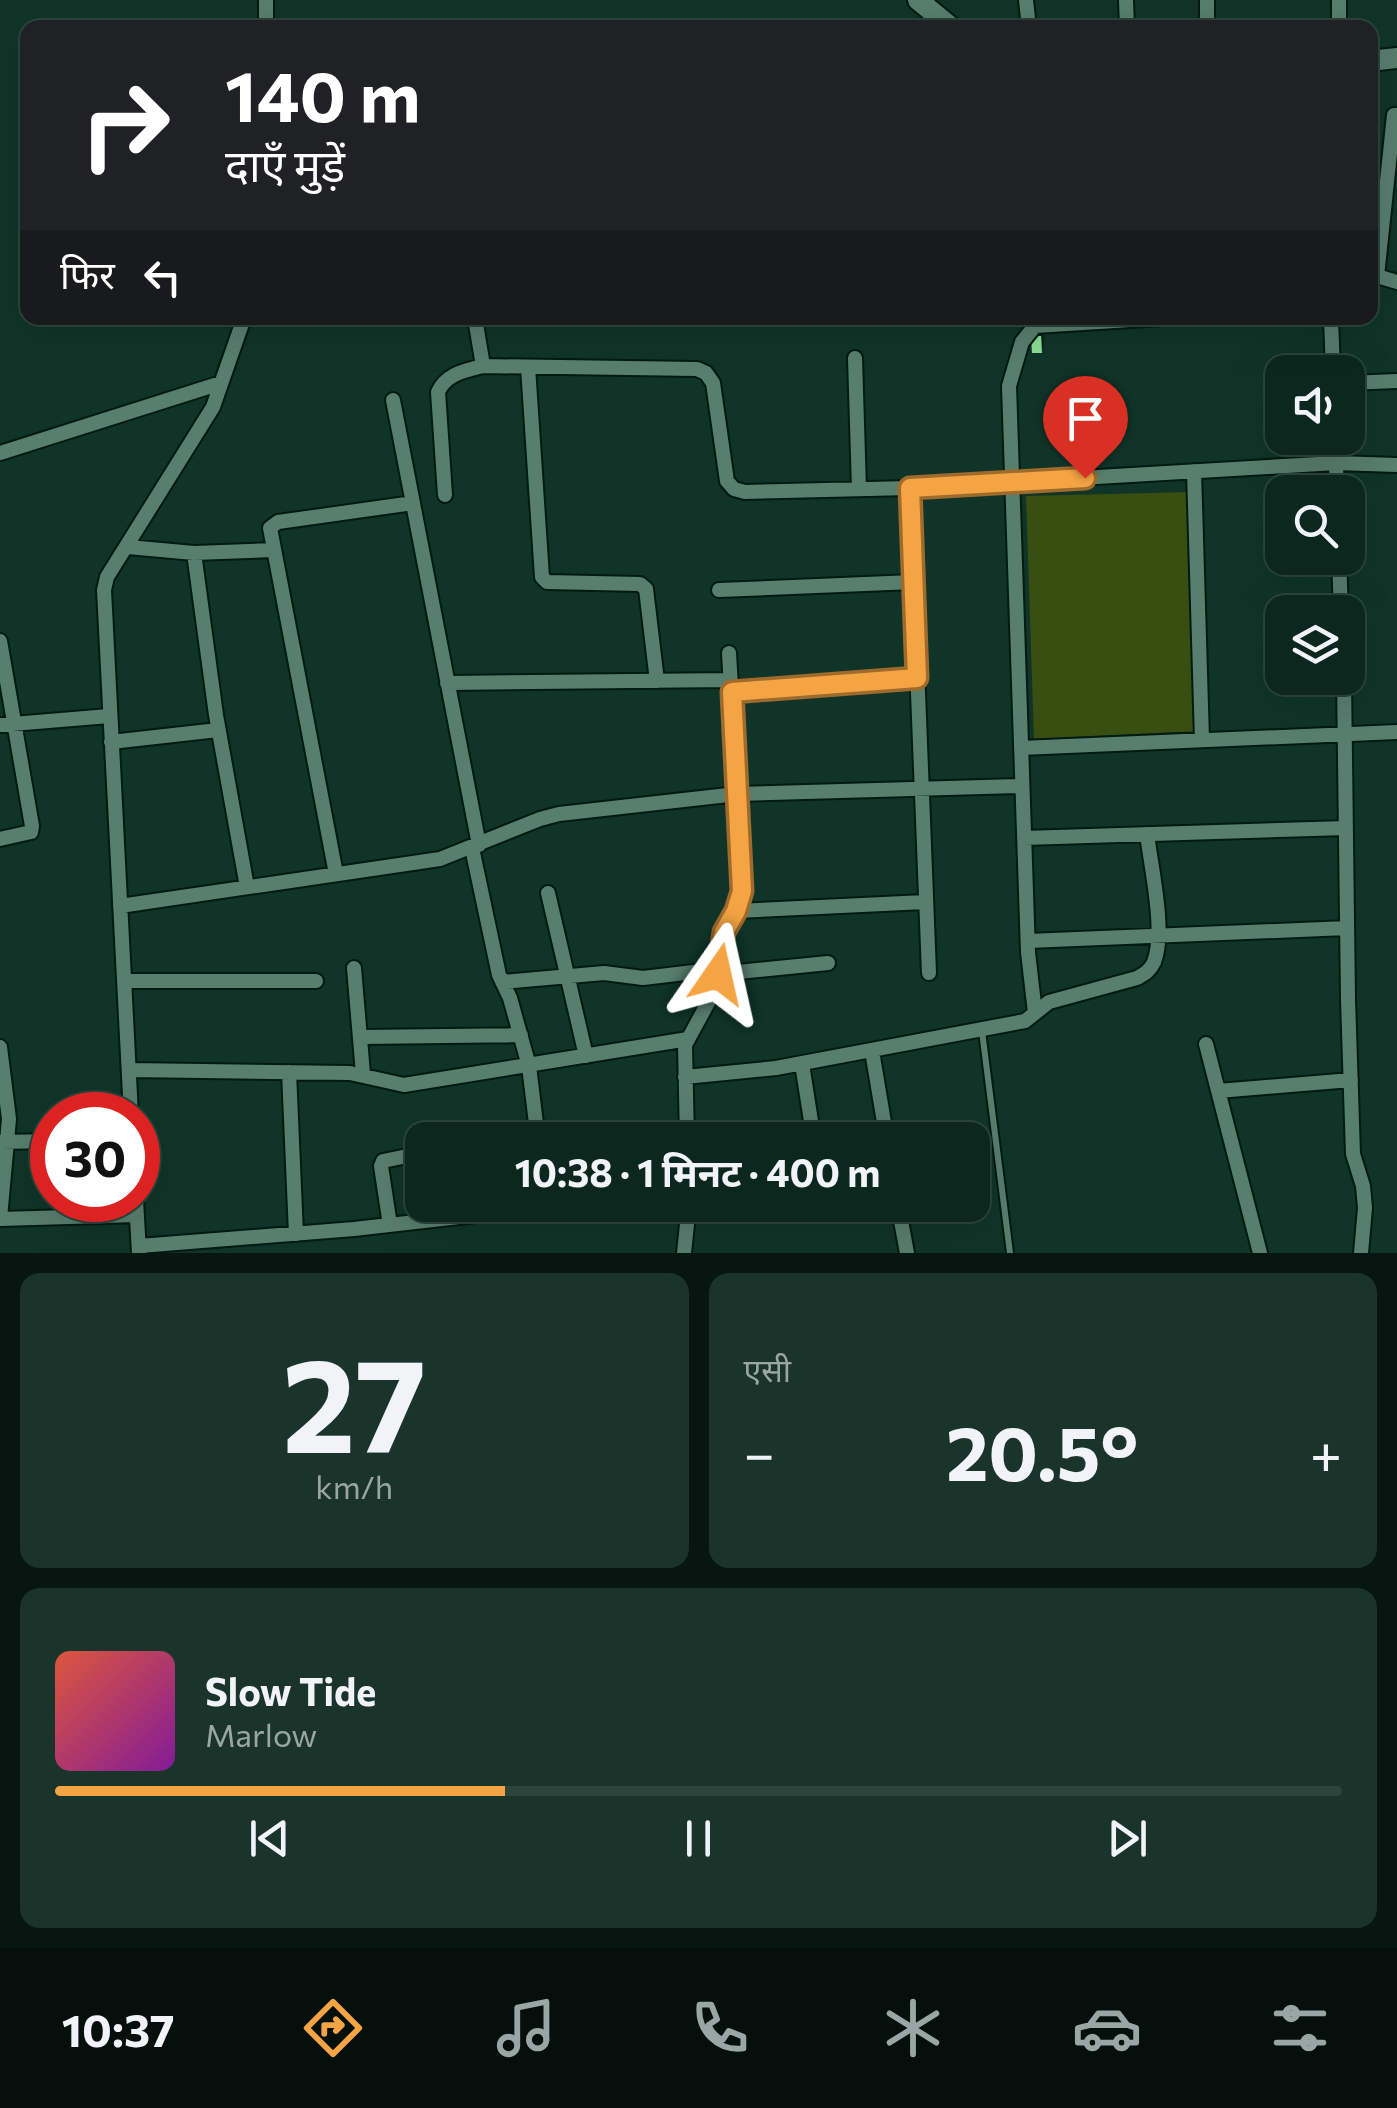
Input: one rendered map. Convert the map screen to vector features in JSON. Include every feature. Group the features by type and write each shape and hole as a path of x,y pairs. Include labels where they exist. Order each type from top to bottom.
{"main road":[{"path":"918,0 942,20"}],"street":[{"path":"1378,266 1394,114 1397,115"},
{"path":"130,1092 104,590 107,577 213,407 242,325"},
{"path":"475,325 483,366"},
{"path":"1035,1014 1028,941 1009,386 1022,342 1035,326 1051,325"},
{"path":"1331,325 1332,355"},
{"path":"854,358 859,489"},
{"path":"445,495 438,392 442,382 483,366 697,369 714,383 727,482 744,492 910,488 1336,463 1397,465"},
{"path":"528,367 542,577 546,582 640,584 650,600 657,681"},
{"path":"1365,382 1397,381"},
{"path":"0,453 221,383"},
{"path":"394,400 475,846 502,982 529,1066 536,1122"},
{"path":"1336,455 1336,475"},
{"path":"1194,471 1202,740"},
{"path":"910,488 929,974"},
{"path":"336,874 270,528 278,522 413,502"},
{"path":"128,547 194,553 273,550"},
{"path":"194,553 218,730 247,887"},
{"path":"718,590 913,582"},
{"path":"0,641 7,724 32,826 26,836 0,839"},
{"path":"686,1122 685,1046 716,988 724,932 742,891 729,653"},
{"path":"448,683 657,681 731,686 917,678"},
{"path":"1345,695 1350,1080 1354,1162 1363,1186 1365,1208 1361,1253"},
{"path":"7,724 110,716"},
{"path":"111,742 218,730"},
{"path":"1021,748 1397,732"},
{"path":"120,906 440,859 559,814 737,794 1022,786"},
{"path":"1024,838 1346,828"},
{"path":"685,1077 802,1064 1024,1022 1050,1002 1137,978 1149,971 1155,960 1158,936 1147,834"},
{"path":"548,894 586,1056"},
{"path":"736,911 925,902"},
{"path":"1028,941 1347,928"},
{"path":"502,982 604,973 643,978 828,963"},
{"path":"354,968 362,1074"},
{"path":"124,980 316,980"},
{"path":"360,1037 520,1035"},
{"path":"129,1070 362,1074 388,1084 404,1085 688,1039"},
{"path":"1206,1044 1260,1253"},
{"path":"0,1047 0,1218 30,1216"},
{"path":"872,1051 884,1122"},
{"path":"802,1064 811,1122"},
{"path":"289,1072 296,1234"},
{"path":"1218,1090 1350,1080"},
{"path":"3,1142 30,1141"},
{"path":"390,1225 381,1166 383,1160 405,1156"},
{"path":"137,1222 139,1249 415,1222"},
{"path":"684,1253 687,1222"},
{"path":"901,1222 907,1253"}],"lane":[{"path":"982,1030 1010,1253"}],"green space":[{"path":"1191,492 1199,731 1034,739 1026,496"}],"building":[{"path":"1031,336 1041,336 1042,353 1032,353"}],"route":[{"path":"718,974 724,932 742,891 732,692 917,678 910,488 1085,478"}]}
